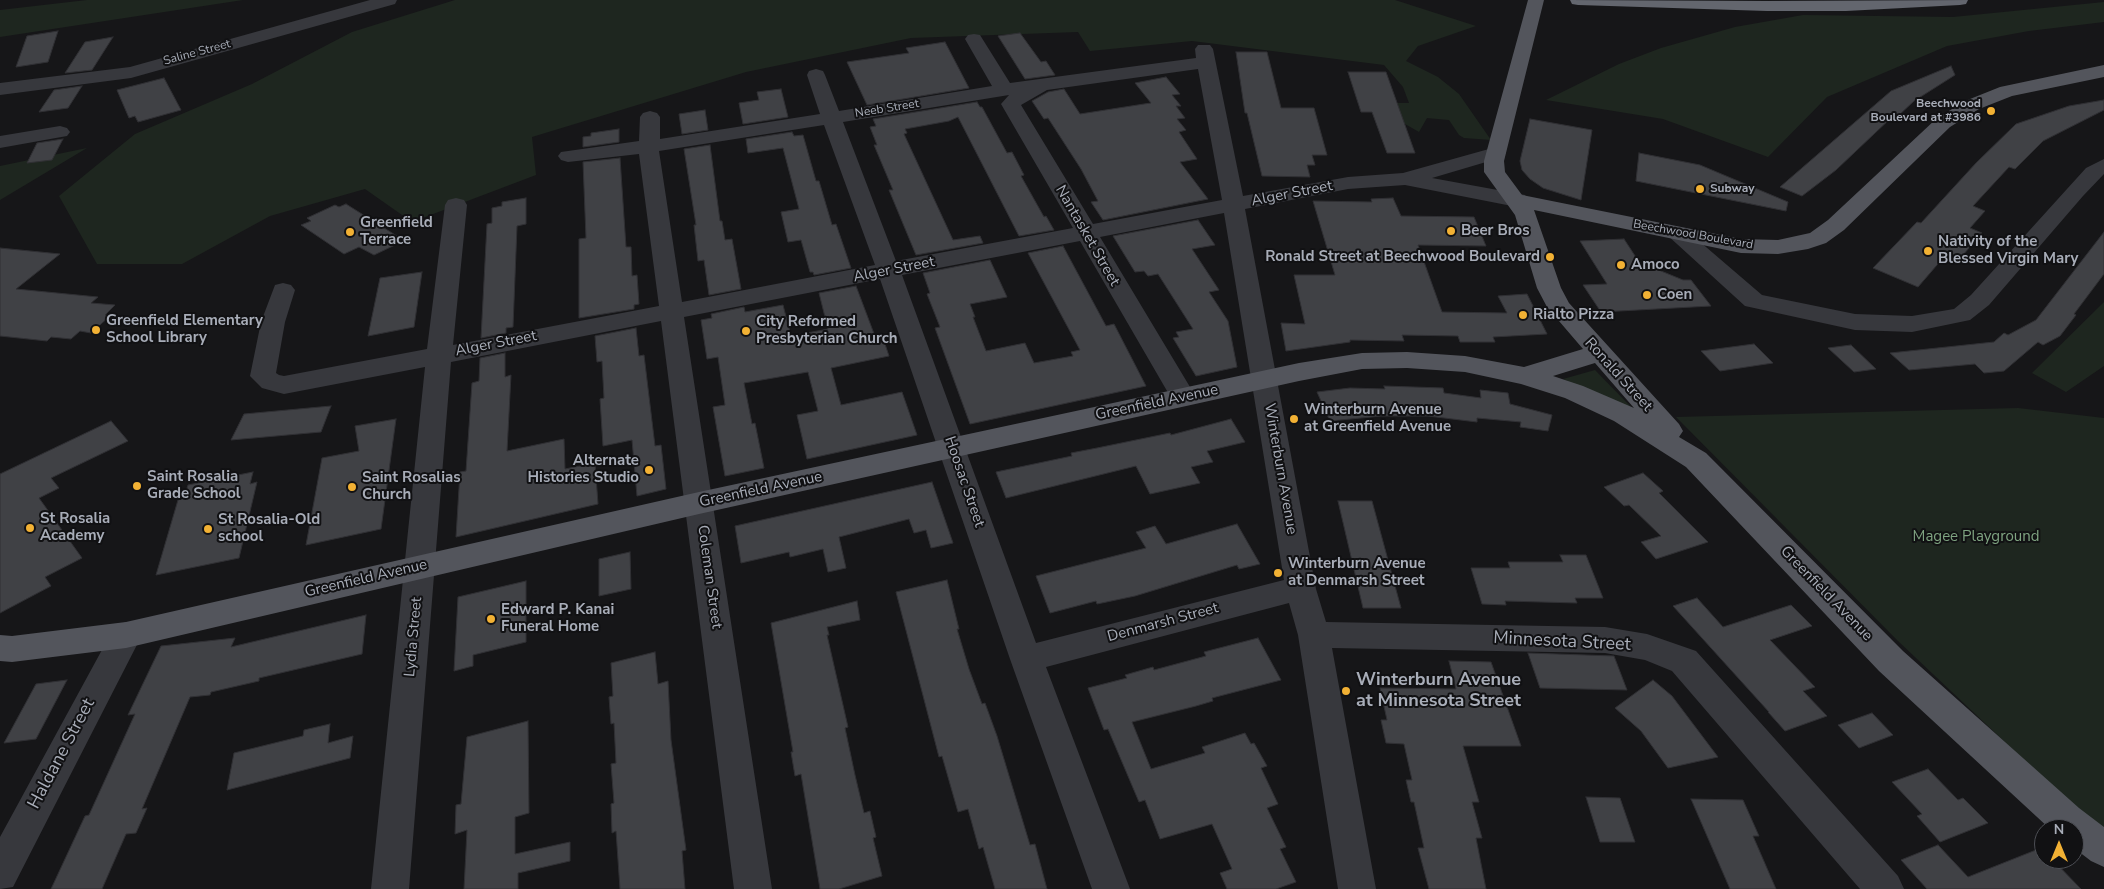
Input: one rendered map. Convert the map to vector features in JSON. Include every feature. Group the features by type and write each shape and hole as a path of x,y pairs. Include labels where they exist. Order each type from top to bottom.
{"highway":[{"path":"1578,0 1758,6 1855,5 1960,0"}],"main road":[{"path":"1517,200 1498,177 1494,166 1536,0"},
{"name":"Beechwood Boulevard","path":"1517,200 1741,246 1778,247 1800,244 1818,238 1836,225 1943,123 1972,105 2007,91 2104,71"},
{"name":"Ronald Street","path":"1517,200 1526,215 1549,288 1569,321 1696,460"},
{"name":"Greenfield Avenue","path":"1525,376 1599,353"},
{"name":"Greenfield Avenue","path":"0,648 126,634 699,503 1183,397 1362,361 1465,364 1525,376 1574,392 1623,414 1696,460 1891,661 2066,820 2104,849"}],"street":[{"name":"Saline Street","path":"0,89 131,72 390,0"},
{"path":"974,39 1004,90"},
{"name":"Neeb Street","path":"568,156 1041,86 1205,56"},
{"name":"Winterburn Avenue","path":"1205,56 1234,206 1301,589 1314,635 1357,889"},
{"name":"Hoosac Street","path":"816,75 952,448 1026,659 1111,889"},
{"name":"Nantasket Street","path":"1041,86 1018,97 1011,104 1183,397"},
{"name":"Coleman Street","path":"650,117 651,145 649,153 673,310 753,889"},
{"path":"0,142 60,132"},
{"path":"1405,179 1496,154"},
{"path":"1677,234 1754,301 1854,322 1912,324 1961,314 1980,300 2075,191 2093,172 2104,166"},
{"name":"Alger Street","path":"283,290 266,351 263,376 272,382 284,385 439,354 1086,234 1348,183 1405,179 1517,200"},
{"name":"Lydia Street","path":"390,889 439,354 456,205"},
{"name":"Denmarsh Street","path":"1026,659 1279,593 1301,589"},
{"name":"Haldane Street","path":"0,874 126,634"},
{"name":"Minnesota Street","path":"1314,635 1605,640 1647,647 1684,661 1886,889"}],"green space":[{"path":"87,0 243,0 0,37 0,10"},
{"path":"455,0 1395,0 1476,26 1418,46 1406,61 1438,77 1459,94 1491,140 1464,138 1459,135 1449,120 1427,118 1419,132 1391,116 1374,103 1409,103 1403,87 1384,65 1192,41 1090,51 1078,32 911,38 746,72 532,137 536,175 412,222 365,189 270,216 182,264 97,264 59,196 135,134 252,84 352,32"},
{"path":"2104,2 2104,22 2029,31 1947,46 1827,97 1768,157 1663,119 1546,100 1619,64 1661,48 1735,27 1803,15 1953,17"},
{"path":"87,148 0,200 0,166"},
{"path":"2104,302 2104,366 2066,392 2032,373"},
{"path":"1595,370 1633,409 1563,379"},
{"name":"Magee Playground","path":"2018,408 2104,418 2104,831 2080,813 1898,641 1676,417"}],"building":[{"path":"58,31 48,62 16,67 27,36"},
{"path":"1020,33 1041,62 1046,61 1055,75 1025,79 998,36"},
{"path":"113,37 92,70 65,73 85,42"},
{"path":"945,42 969,88 867,105 847,62 909,53 906,48"},
{"path":"1236,52 1267,52 1281,108 1314,108 1327,155 1312,155 1315,165 1307,165 1310,177 1262,176 1247,113 1245,113"},
{"path":"1951,66 1955,75 1914,101 1897,117 1893,116 1836,170 1802,196 1780,187 1891,91"},
{"path":"1348,72 1386,72 1415,153 1387,153 1372,112 1361,112"},
{"path":"1166,77 1180,94 1172,95 1181,106 1176,106 1185,118 1177,119 1186,130 1179,132 1197,159 1180,162 1208,199 1103,220 1091,202 1098,201 1081,169 1048,118 1044,119 1032,101 1048,92 1064,89 1080,114 1151,103 1135,83"},
{"path":"164,78 181,110 138,122 135,116 129,118 117,90"},
{"path":"82,86 68,108 39,112 54,90"},
{"path":"781,89 788,117 743,124 739,103 759,100 757,92"},
{"path":"2104,100 2104,110 2043,141 2015,169 2009,167 1973,206 1985,211 1970,228 1982,233 1956,263 1943,258 1918,287 1873,268 1917,222 1921,223 1976,163 2016,124 2069,106"},
{"path":"977,102 982,107 1007,153 1012,152 1024,175 1021,176 1044,217 1046,216 1054,230 1019,236 958,117 949,121 905,129 907,133 904,134 953,240 980,236 983,243 916,255 889,190 893,190 874,145 877,145 870,127 876,126 873,119"},
{"path":"705,110 708,130 682,134 679,114"},
{"path":"1530,119 1592,130 1581,200 1543,188 1530,179 1522,170 1520,161"},
{"path":"619,129 619,142 583,147 583,137 591,136 591,133"},
{"path":"792,132 794,136 803,135 816,181 819,181 832,225 836,224 851,268 814,275 813,272 810,272 801,240 788,242 781,212 799,209 783,148 748,153 746,139"},
{"path":"63,139 52,160 27,163 37,143"},
{"path":"710,145 720,221 722,221 725,240 732,239 741,289 709,295 704,260 698,261 694,225 696,225 684,149"},
{"path":"1639,153 1700,165 1788,202 1786,211 1636,181"},
{"path":"620,158 626,247 631,247 632,276 637,275 639,304 634,305 634,309 579,318 579,239 586,238 583,162"},
{"path":"526,198 526,224 517,226 513,327 506,328 506,333 481,338 487,224 492,223 492,208 502,206 502,202"},
{"path":"1393,198 1401,216 1474,217 1486,246 1418,245 1442,312 1507,313 1498,296 1527,294 1547,334 1493,337 1495,342 1460,342 1458,336 1402,335 1404,341 1350,340 1350,342 1286,351 1281,323 1305,324 1294,275 1335,275 1313,201 1372,202 1371,199"},
{"name":"Greenfield Terrace","path":"346,204 400,238 392,242 395,245 374,255 359,247 344,254 301,225 311,221 307,218 335,205 339,207"},
{"path":"1198,220 1215,245 1192,249 1219,290 1209,292 1228,321 1237,367 1196,376 1173,338 1179,337 1176,332 1193,329 1158,274 1148,276 1144,271 1135,272 1113,236"},
{"path":"2104,232 2104,274 2074,314 2076,315 2060,336 2043,345 2038,342 2004,371 1984,373 1975,364 1909,370 1890,353 1994,342 2004,333 2008,335 2036,320"},
{"path":"1624,239 1639,262 1683,280 1691,280 1711,306 1601,312 1583,285 1607,284 1580,241"},
{"path":"1063,246 1106,326 1114,324 1146,386 970,424 935,328 940,327 927,294 930,293 923,273 990,260 1007,297 970,304 986,351 1025,343 1034,363 1073,356 1071,352 1080,350 1028,253"},
{"path":"0,248 60,254 16,289 98,297 91,303 115,305 105,315 111,315 91,333 80,331 71,339 51,337 47,341 0,336"},
{"path":"422,272 414,327 368,336 380,278"},
{"path":"856,286 876,339 883,338 889,356 831,368 841,405 902,392 917,435 807,459 797,415 818,411 808,372 744,383 752,424 755,423 764,468 725,476 713,407 725,405 718,357 707,359 701,320 712,318 711,314 744,307 745,312 783,305 791,336 828,329 819,293"},
{"path":"636,328 639,356 644,355 655,446 661,445 666,489 637,496 632,440 603,446 600,399 604,398 602,361 597,362 595,336"},
{"path":"1754,344 1773,363 1720,371 1701,351"},
{"path":"1851,345 1876,369 1854,372 1828,348"},
{"path":"505,353 505,377 511,375 507,451 564,439 565,469 595,463 598,504 456,537 460,472 466,471 472,383 479,381 480,358"},
{"path":"1384,386 1443,388 1444,393 1481,398 1480,390 1508,393 1510,404 1552,415 1548,431 1520,427 1521,422 1477,418 1477,422 1428,416 1381,416 1330,421 1317,392 1350,388 1385,389"},
{"path":"331,406 321,432 231,440 244,414"},
{"name":"Saint Rosalias Church","path":"396,419 381,529 306,545 322,458 359,451 355,426"},
{"path":"1231,419 1245,442 1207,451 1213,462 1191,467 1200,483 1150,494 1136,466 1006,498 996,472 1072,456 1071,453 1170,433 1171,435"},
{"name":"St Rosalia Academy","path":"111,421 128,441 51,478 59,488 39,498 82,558 45,577 51,586 0,613 0,474"},
{"name":"St Rosalia-Old school","path":"253,472 250,484 257,482 239,558 156,575 178,500 184,498 188,485"},
{"path":"1643,473 1663,491 1659,493 1708,542 1656,559 1641,542 1661,536 1629,505 1624,506 1604,487"},
{"path":"932,482 953,543 931,548 926,530 914,533 909,519 839,537 846,568 828,572 823,549 790,557 789,552 741,563 735,526"},
{"path":"1338,501 1372,501 1401,608 1363,608"},
{"path":"1237,524 1260,564 1239,569 1237,565 1135,596 1097,604 1096,601 1050,613 1036,576 1146,548 1136,532 1155,526 1166,544"},
{"path":"630,552 631,589 599,596 599,559"},
{"path":"1560,555 1586,555 1603,598 1575,598 1577,603 1505,601 1506,605 1482,604 1471,568 1510,568 1508,562 1563,562"},
{"path":"947,580 959,629 957,629 969,669 982,704 985,703 997,736 1030,845 1035,844 1047,889 995,889 983,847 979,849 968,809 958,812 942,756 939,757 896,592"},
{"name":"Edward P. Kanai Funeral Home","path":"526,581 526,642 473,655 473,666 454,671 458,597"},
{"path":"1697,598 1723,627 1791,605 1812,626 1770,640 1815,687 1803,691 1827,716 1785,731 1673,606"},
{"path":"857,601 860,620 827,627 829,635 827,635 848,727 845,728 855,775 864,813 870,811 876,837 873,838 882,876 839,889 820,889 801,774 795,776 791,752 793,752 771,623"},
{"path":"366,615 362,654 259,678 259,681 211,692 210,695 190,697 142,809 147,808 136,833 126,834 102,889 51,889 85,816 89,815 135,714 128,715 161,646 235,638 231,647"},
{"path":"1258,638 1281,680 1212,698 1213,701 1196,706 1132,722 1151,769 1205,753 1202,747 1245,733 1251,744 1254,743 1267,766 1261,768 1278,804 1267,808 1286,847 1280,849 1296,882 1276,889 1227,889 1220,873 1232,869 1212,824 1160,839 1145,800 1139,802 1108,729 1104,730 1088,688 1127,678 1125,675 1153,667 1154,670 1206,656 1204,652"},
{"path":"655,652 658,684 668,681 671,740 686,850 682,851 685,889 620,889 616,831 612,833 611,804 614,803 611,764 616,763 614,723 611,724 609,697 613,696 611,663"},
{"path":"1528,653 1614,656 1627,690 1540,688"},
{"path":"1449,661 1491,662 1521,746 1463,746 1479,802 1472,802 1482,838 1476,838 1486,889 1429,889 1418,848 1424,848 1414,802 1411,802 1406,780 1412,780 1404,744 1386,743 1381,720 1387,720 1380,688 1456,689"},
{"path":"67,680 36,739 4,743 36,684"},
{"path":"1653,680 1672,696 1718,757 1668,768 1641,731 1615,708"},
{"path":"1872,713 1893,735 1859,748 1838,725"},
{"path":"528,721 529,813 515,817 515,854 570,842 570,861 518,873 518,889 464,889 467,830 455,834 456,805 461,804 467,737"},
{"path":"330,724 328,743 353,736 350,758 227,790 234,753 303,736 304,730"},
{"path":"1928,769 1958,800 1963,798 1988,823 1940,842 1917,816 1922,814 1892,782"},
{"path":"1586,797 1620,798 1635,842 1600,842"},
{"path":"1691,799 1743,800 1759,836 1753,836 1776,889 1730,889"},
{"path":"1938,845 1968,877 2034,851 2034,869 2062,869 2081,889 1927,889 1901,860"}],"place":[{"name":"Beechwood Boulevard at #3986","path":"1991,111"},
{"name":"Subway","path":"1700,189"},
{"name":"Beer Bros","path":"1451,231"},
{"name":"Greenfield Terrace","path":"350,232"},
{"name":"Nativity of the Blessed Virgin Mary","path":"1928,251"},
{"name":"Ronald Street at Beechwood Boulevard","path":"1550,257"},
{"name":"Amoco","path":"1621,265"},
{"name":"Coen","path":"1647,295"},
{"name":"Rialto Pizza","path":"1523,315"},
{"name":"Greenfield Elementary School Library","path":"96,330"},
{"name":"City Reformed Presbyterian Church","path":"746,331"},
{"name":"Winterburn Avenue at Greenfield Avenue","path":"1294,419"},
{"name":"Alternate Histories Studio","path":"649,470"},
{"name":"Saint Rosalia Grade School","path":"137,486"},
{"name":"Saint Rosalias Church","path":"352,487"},
{"name":"St Rosalia Academy","path":"30,528"},
{"name":"St Rosalia-Old school","path":"208,529"},
{"name":"Winterburn Avenue at Denmarsh Street","path":"1278,573"},
{"name":"Edward P. Kanai Funeral Home","path":"491,619"},
{"name":"Winterburn Avenue at Minnesota Street","path":"1346,691"}]}
